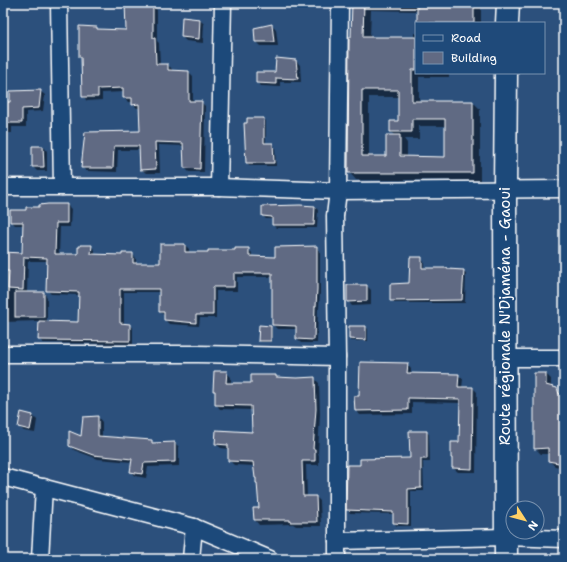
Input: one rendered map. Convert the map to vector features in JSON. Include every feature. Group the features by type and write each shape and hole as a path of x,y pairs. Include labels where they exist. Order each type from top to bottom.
{"street":[{"path":"59,3 62,187"},
{"path":"219,187 223,3"},
{"path":"337,559 335,216 338,191 340,3"},
{"path":"507,22 508,3"},
{"name":"Route régionale N'Djaména - Gaoui","path":"506,74 504,358 506,500"},
{"path":"3,187 219,187 338,191 564,189"},
{"path":"3,354 198,354 337,357"},
{"path":"504,358 564,358"},
{"path":"3,476 194,527 270,559"},
{"path":"40,559 44,487"},
{"path":"191,559 194,527"},
{"path":"337,541 505,537"},
{"path":"545,538 564,539"},
{"name":"Route régionale N'Djaména - Gaoui","path":"506,540 506,559"}],"building":[{"path":"125,3 153,5 153,38 155,38 156,64 168,64 168,70 189,71 189,101 202,101 200,169 184,168 183,143 155,142 156,169 140,170 139,146 114,146 113,168 81,168 85,132 140,131 139,104 132,105 132,98 123,98 123,88 98,89 98,97 82,97 81,57 79,57 79,26 97,27 97,29 126,30"},
{"path":"352,3 364,3 363,37 415,37 415,70 412,70 412,101 473,101 473,173 348,173 349,37 351,37","holes":["362,90 398,90 398,121 390,121 390,132 412,132 412,119 445,119 445,157 400,156 400,135 386,135 386,156 362,156"]},
{"path":"417,3 474,3 474,22 417,22"},
{"path":"182,17 200,19 199,39 181,37"},
{"path":"272,24 274,42 255,42 254,28"},
{"path":"276,58 296,60 298,79 276,78 276,84 256,83 256,72 275,72"},
{"path":"41,90 39,108 22,109 22,123 3,123 3,102 10,102 10,91"},
{"path":"247,118 264,118 264,143 273,143 274,163 246,163 244,123 247,123"},
{"path":"32,146 43,146 44,167 32,167"},
{"path":"67,204 67,223 56,223 55,254 78,254 78,247 80,247 80,245 92,245 91,254 122,255 122,253 133,253 133,263 160,263 160,244 185,244 185,252 208,252 208,250 235,250 235,248 249,248 249,256 275,257 275,247 317,246 317,289 314,340 296,339 296,326 272,325 272,273 234,273 234,287 213,287 213,315 196,315 196,323 164,320 164,312 159,312 159,289 120,289 120,323 130,324 130,341 38,340 39,321 78,322 79,292 46,291 47,258 24,257 23,290 8,289 9,271 3,271 3,252 22,253 23,222 10,222 10,210 26,210 26,207 39,207 39,205"},
{"path":"262,206 315,206 314,225 272,225 272,217 262,216"},
{"path":"410,257 422,257 422,268 464,270 462,300 390,301 390,284 409,283"},
{"path":"347,285 367,285 367,301 347,302"},
{"path":"15,292 44,292 44,317 15,317"},
{"path":"259,325 271,326 271,341 258,341"},
{"path":"349,326 366,326 366,340 349,339"},
{"path":"360,362 408,363 407,373 459,374 458,387 473,387 472,469 452,468 451,442 459,442 460,399 408,398 408,410 355,411 354,396 359,396"},
{"path":"214,371 227,371 226,383 251,383 251,375 276,375 276,377 297,378 315,377 316,409 313,449 315,449 315,461 302,461 303,496 316,496 317,522 254,520 253,508 259,508 257,483 253,462 228,461 228,445 215,444 216,430 252,432 251,406 215,405 215,391 213,391"},
{"path":"534,373 546,373 546,385 557,388 559,394 564,393 564,464 548,461 548,448 534,449"},
{"path":"21,412 33,415 30,430 18,427"},
{"path":"98,416 98,436 152,440 152,443 175,442 175,462 144,463 142,474 130,472 132,459 93,455 69,446 69,431 81,436 83,417"},
{"path":"409,431 427,431 427,459 421,459 421,488 408,489 408,524 393,523 393,512 346,510 347,465 360,465 360,459 410,458"}]}
